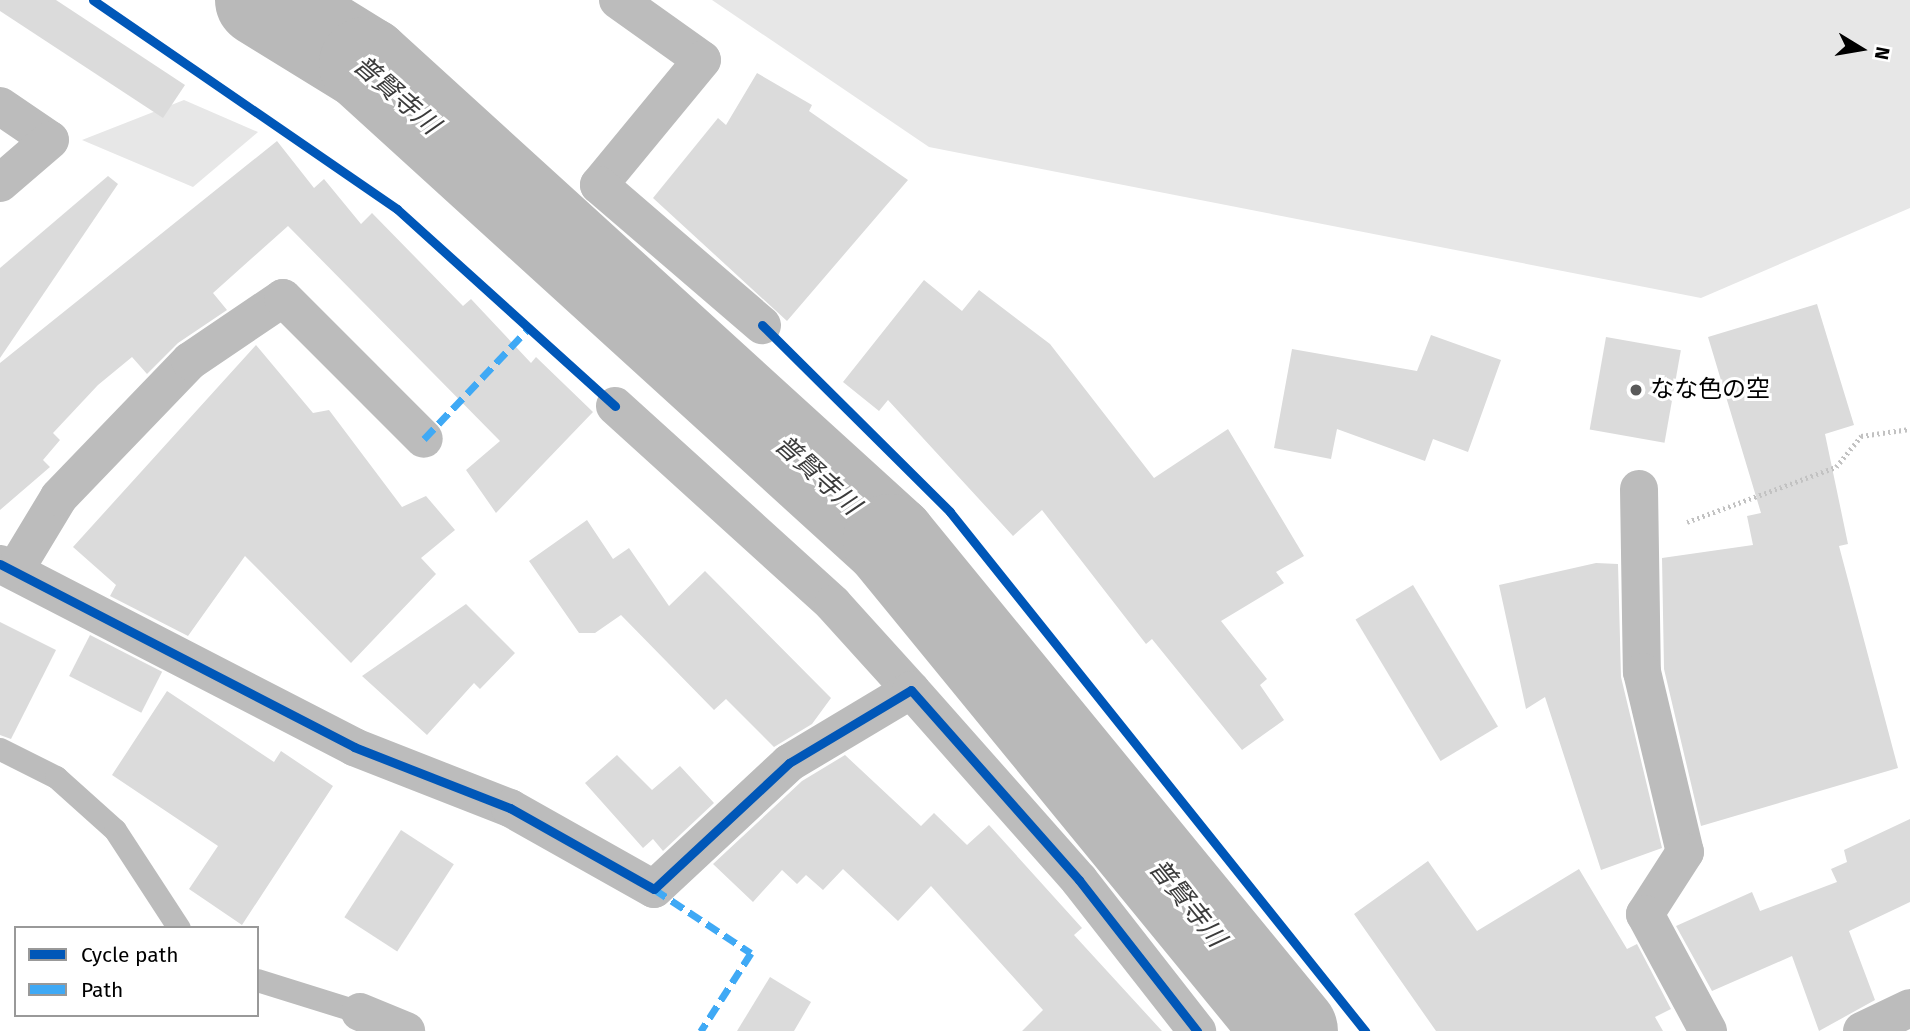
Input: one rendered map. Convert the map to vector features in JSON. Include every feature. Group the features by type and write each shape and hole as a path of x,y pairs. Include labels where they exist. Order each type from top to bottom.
{"street":[{"path":"618,0 702,60 599,185 762,325"},
{"path":"0,106 50,140 0,183"},
{"path":"424,439 283,298 190,361 59,497 7,567 354,747 510,808 654,889 789,763 911,690"},
{"path":"615,406 833,604 1079,880 1197,1031"},
{"path":"1639,489 1642,672 1685,852 1645,914 1709,1031"},
{"path":"1862,1031 1910,1007"},
{"path":"360,1012 406,1031"}],"lane":[{"path":"0,749 56,776 115,830 178,926"},
{"path":"259,981 360,1012"}],"path":[{"path":"1640,540 1836,467 1861,436 1910,429"}],"shaded area":[{"path":"712,0 1910,0 1910,208 1701,298 929,147"},
{"path":"184,100 258,132 193,187 82,140"}],"building":[{"path":"0,0 56,0 185,85 163,118 0,11"},
{"path":"757,73 812,105 809,111 908,180 787,321 653,198 718,118 726,125"},
{"path":"277,141 314,188 324,179 361,224 372,213 463,306 471,299 531,363 536,357 593,412 496,513 466,470 500,441 288,226 213,293 227,310 178,343 147,374 132,357 98,385 53,433 60,440 43,460 50,467 0,510 0,363"},
{"path":"108,176 118,184 0,358 0,268"},
{"path":"924,280 962,311 979,290 1050,344 1154,478 1228,429 1304,556 1276,572 1284,583 1221,621 1267,679 1260,685 1284,720 1242,750 1152,639 1146,644 1042,510 1013,536 888,400 879,411 843,382"},
{"path":"1817,304 1854,425 1825,434 1848,544 1839,546 1898,768 1701,826 1664,669 1662,558 1753,545 1747,516 1761,513 1708,337"},
{"path":"1431,335 1501,360 1468,452 1433,439 1425,461 1337,429 1331,459 1274,448 1292,349 1417,371"},
{"name":"なな色の空","path":"1606,337 1681,350 1665,443 1590,430"},
{"path":"256,345 313,413 329,410 402,507 426,496 455,530 421,558 436,574 351,663 245,556 188,636 110,596 116,585 73,547"},
{"path":"587,520 613,559 629,548 669,606 705,571 831,698 812,724 774,747 726,699 714,710 621,615 595,633 579,633 529,561"},
{"path":"1596,563 1618,564 1621,677 1662,848 1601,870 1545,697 1526,709 1499,585"},
{"path":"1413,585 1498,726 1441,761 1356,620"},
{"path":"466,604 515,653 480,689 474,683 427,735 362,676"},
{"path":"0,622 56,650 11,739 0,735"},
{"path":"90,635 162,672 141,713 69,676"},
{"path":"167,691 274,762 281,751 333,786 242,925 189,889 218,846 112,775"},
{"path":"617,755 652,790 680,766 714,803 663,851 653,839 643,848 585,783"},
{"path":"845,755 921,826 934,813 967,845 989,825 1082,928 1074,935 1162,1031 1022,1031 1043,1010 931,886 898,921 843,869 823,890 806,875 797,884 782,870 753,902 713,864 802,781"},
{"path":"1910,819 1910,902 1849,931 1875,1000 1819,1031 1792,956 1712,991 1676,926 1752,892 1760,911 1837,882 1831,869 1847,862 1844,850"},
{"path":"401,830 454,864 397,952 344,917"},
{"path":"1428,861 1477,931 1579,869 1627,949 1637,944 1671,1009 1655,1017 1663,1031 1436,1031 1354,914"},
{"path":"770,977 811,1002 794,1031 737,1031"}],"waterway":[{"name":"普賢寺川","path":"262,0 366,64 890,541 1291,1031"}],"marked path":[{"path":"424,439 530,327"},
{"path":"654,889 751,953 701,1031"}],"cycle path":[{"path":"93,0 397,209 615,406"},
{"path":"762,325 950,512 1365,1031"},
{"path":"0,564 354,747 510,808 654,889 789,763 911,690 1079,880 1197,1031"}],"place":[{"name":"なな色の空","path":"1636,390"}]}
